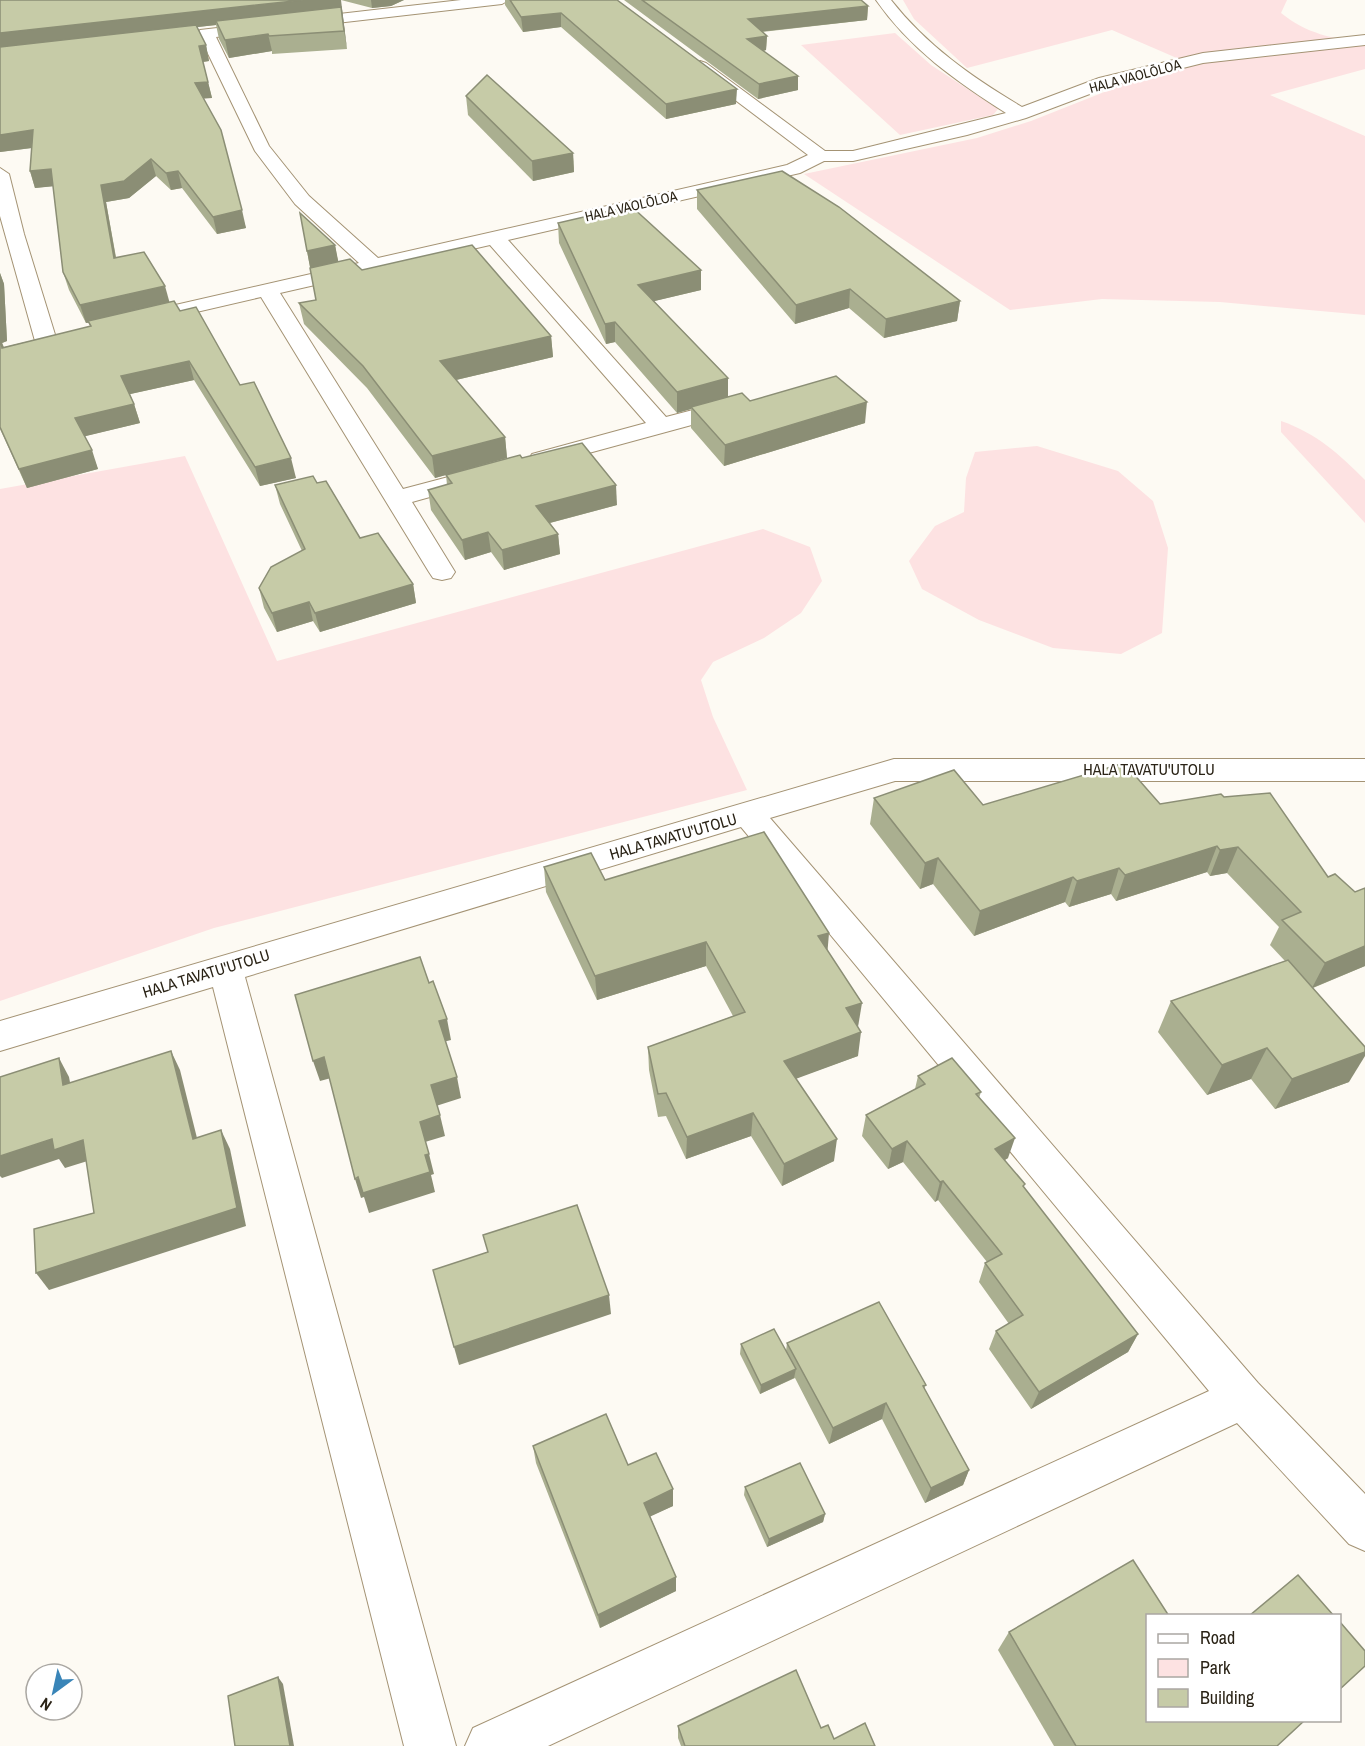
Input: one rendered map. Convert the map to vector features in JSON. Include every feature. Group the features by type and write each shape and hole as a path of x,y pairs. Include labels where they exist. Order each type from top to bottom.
{"street":[{"path":"372,264 302,200 261,147 200,34 291,16 502,0"},
{"path":"883,0 898,20 945,66 1020,114"},
{"name":"HALA VAOLŌLOA","path":"116,325 268,291 372,264 793,169 821,156 853,156 1020,114 1105,82 1203,58 1365,40"},
{"path":"687,57 821,156"},
{"path":"0,174 14,234 46,340"},
{"path":"494,237 661,426"},
{"path":"268,291 442,572"},
{"path":"23,346 69,335"},
{"path":"523,464 751,402"},
{"path":"396,499 488,474"},
{"name":"HALA TAVATU'UTOLU","path":"0,1036 225,967 894,770 1362,773"},
{"path":"748,814 1243,1398 1365,1528"},
{"path":"225,967 430,1746"},
{"path":"491,1746 1243,1398"}],"green space":[{"path":"903,0 1287,0 1281,13 1300,26 1331,37 1365,41 1365,69 1270,95 1365,136 1365,315 1220,302 1102,299 1010,310 804,174 977,138 1031,121 1117,87 1112,76 1179,59 1112,30 967,68 914,19"},
{"path":"895,33 931,65 998,109 993,115 900,135 801,45"},
{"path":"1281,421 1326,445 1365,480 1365,523 1281,432"},
{"path":"1037,446 1118,471 1153,501 1168,548 1162,633 1121,654 1053,648 979,620 922,589 909,561 935,526 964,512 966,478 975,452"},
{"path":"185,456 277,661 763,529 810,547 822,581 801,613 764,638 713,662 701,680 713,717 747,790 214,928 0,1001 0,489"}],"building":[{"path":"0,0 303,0 0,33"},
{"path":"510,0 617,0 737,89 666,104 561,13 521,17"},
{"path":"642,0 861,0 868,6 748,19 767,36 747,39 798,76 759,84"},
{"path":"341,7 344,31 269,36 268,34 225,40 216,21"},
{"path":"196,25 206,45 199,46 208,82 195,83 221,130 242,210 213,217 178,171 166,173 151,159 124,181 101,185 114,258 144,252 165,286 80,305 63,272 51,169 30,171 33,130 0,135 0,47"},
{"path":"487,75 573,153 532,161 466,96"},
{"path":"782,171 839,207 960,301 886,319 850,289 796,305 697,190"},
{"path":"631,206 701,270 638,285 728,378 677,392 615,322 605,324 558,223"},
{"path":"300,213 335,245 307,251"},
{"path":"472,245 551,336 440,361 505,437 432,456 363,366 299,303 316,300 310,268 350,259 362,270"},
{"path":"174,301 180,311 196,307 240,385 254,382 291,458 255,467 189,361 121,376 134,404 75,418 92,450 19,469 0,427 0,341 2,348 91,326 88,321"},
{"path":"836,376 867,402 725,445 691,407 742,393 750,401"},
{"path":"582,443 616,485 536,506 558,534 502,550 488,532 462,540 428,490 452,483 446,475 520,455 522,458"},
{"path":"313,476 317,483 326,481 360,538 378,533 413,584 315,613 309,602 272,613 259,588 271,567 305,549 275,485"},
{"path":"1124,763 1160,804 1221,794 1224,797 1270,793 1328,877 1335,874 1355,892 1365,888 1365,946 1325,963 1282,920 1301,912 1238,847 1220,850 1217,846 1125,875 1119,868 1077,881 1073,877 980,911 938,858 925,863 874,798 954,770 983,805"},
{"path":"764,832 829,933 818,936 862,1003 846,1008 861,1032 784,1061 837,1139 784,1164 753,1113 687,1137 666,1093 658,1094 648,1047 745,1012 706,942 595,976 544,867 591,853 605,880"},
{"path":"420,957 429,983 433,981 447,1019 439,1021 457,1077 431,1085 440,1115 420,1122 429,1154 425,1155 430,1172 363,1193 358,1177 355,1179 324,1057 313,1061 295,995"},
{"path":"1288,960 1365,1047 1365,1052 1292,1079 1267,1048 1222,1065 1171,1001"},
{"path":"171,1051 193,1139 221,1130 237,1208 36,1273 34,1229 94,1213 83,1140 54,1150 52,1139 0,1156 0,1077 59,1058 63,1085"},
{"path":"952,1058 981,1092 976,1094 1015,1138 995,1149 1025,1184 1023,1186 1138,1334 1039,1392 996,1331 1023,1315 985,1263 1002,1254 943,1181 940,1182 907,1141 892,1149 866,1115 925,1084 918,1076"},
{"path":"577,1205 609,1295 454,1347 433,1270 488,1252 483,1235"},
{"path":"879,1302 926,1385 923,1386 969,1470 931,1488 886,1403 833,1428 787,1343"},
{"path":"774,1329 796,1369 761,1385 741,1344"},
{"path":"606,1414 628,1465 656,1453 673,1489 644,1503 676,1577 598,1615 533,1446"},
{"path":"800,1463 825,1514 769,1539 745,1487"},
{"path":"1133,1560 1168,1614 1146,1614 1146,1722 1303,1722 1277,1746 1076,1746 1009,1632"},
{"path":"1298,1575 1332,1614 1251,1614"},
{"path":"1341,1623 1365,1651 1365,1666 1341,1688"},
{"path":"796,1670 821,1728 828,1725 834,1739 865,1723 875,1746 685,1746 678,1726"},
{"path":"278,1677 290,1746 235,1746 228,1696"}]}
